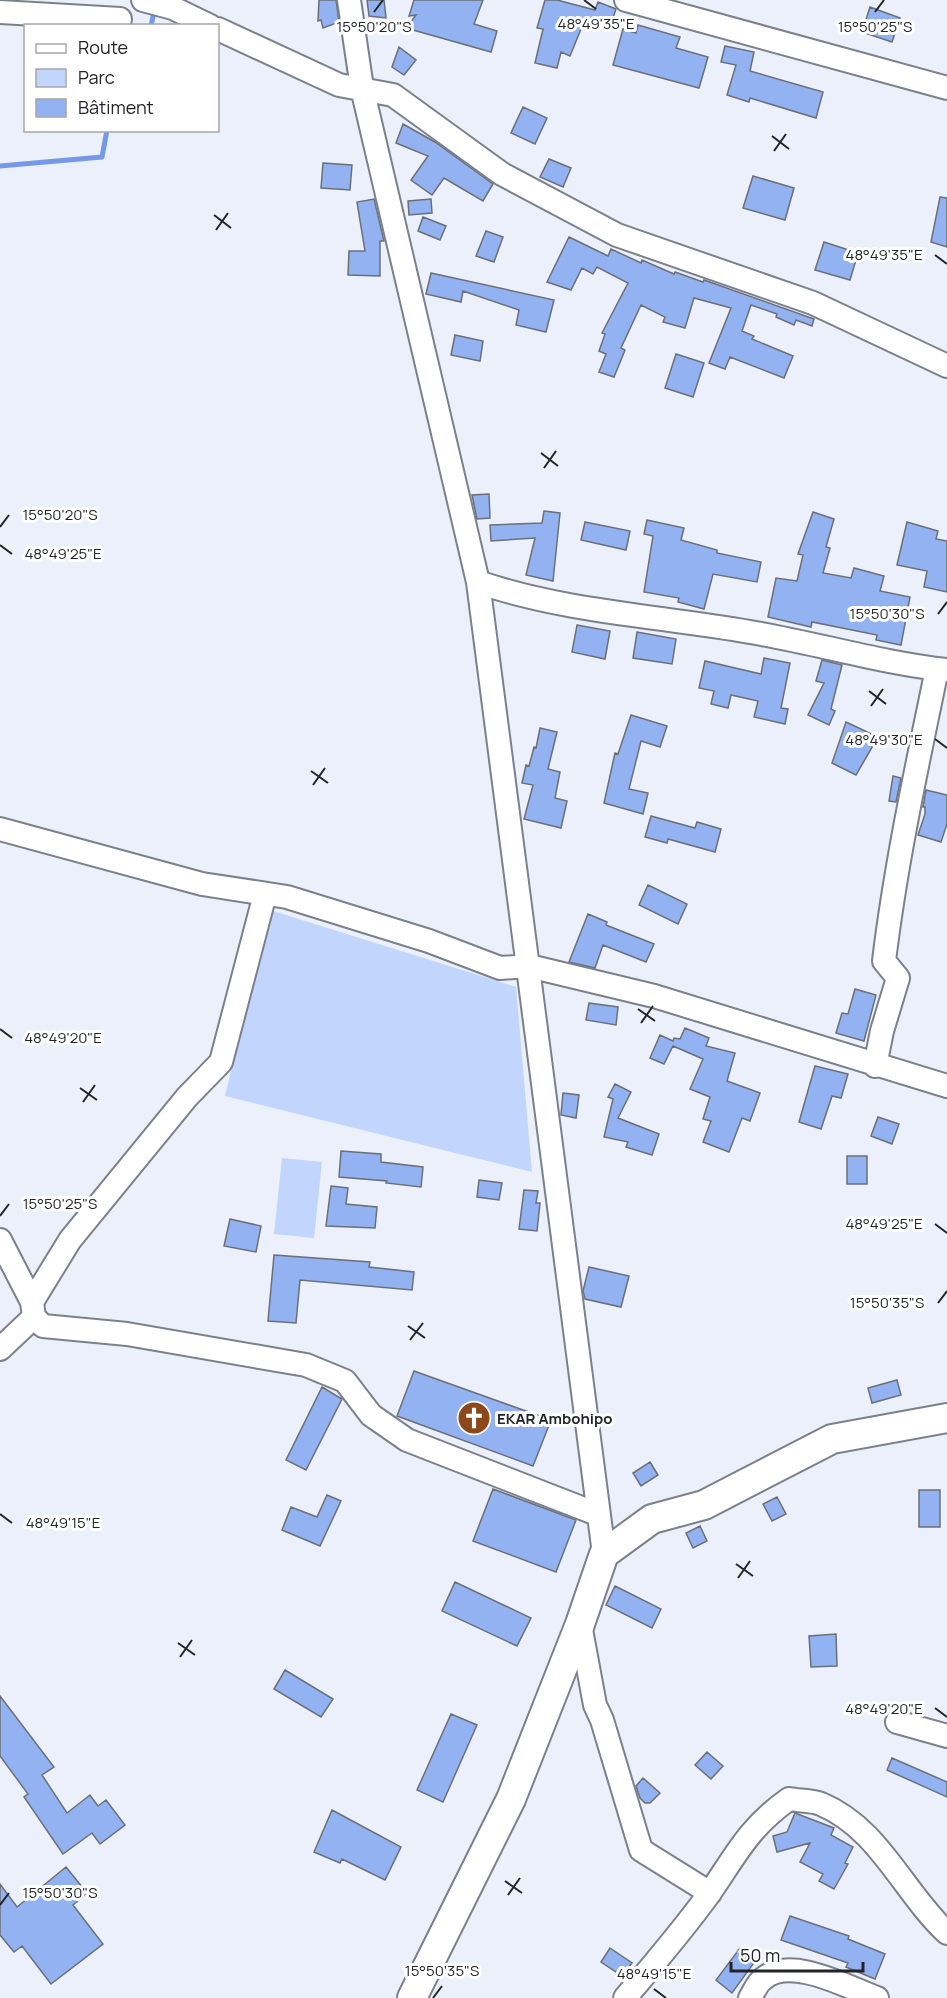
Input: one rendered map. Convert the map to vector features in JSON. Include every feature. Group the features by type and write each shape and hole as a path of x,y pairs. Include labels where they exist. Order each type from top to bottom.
{"main road":[{"path":"412,1998 511,1799 580,1624 604,1554 652,1519 704,1505 832,1439 947,1419"}],"street":[{"path":"84,0 120,19"},
{"path":"0,12 120,19 142,0 173,9 206,24"},
{"path":"349,0 362,88 478,582 604,1554"},
{"path":"626,0 947,88"},
{"path":"219,29 339,85 393,95 502,174 617,235 813,303 947,366"},
{"path":"478,582 508,593 561,604 751,632 942,669 906,817 884,961 898,978 882,1031 875,1066"},
{"path":"0,829 202,884 287,897 429,941 500,968 529,966 654,996 875,1066 947,1086"},
{"path":"0,1349 33,1309 70,1240 187,1096 221,1062 266,894"},
{"path":"0,1240 43,1326 127,1334 306,1365 345,1381 370,1415 407,1440 597,1514"},
{"path":"580,1624 595,1705 602,1720 641,1850 710,1893"},
{"path":"897,1722 947,1736"},
{"path":"625,1998 670,1946 710,1893 739,1845 767,1815 789,1799 820,1803 867,1833 926,1913 947,1933"},
{"path":"750,1998 762,1979 779,1970 795,1968 877,1998"}],"green space":[{"path":"270,910 516,987 532,1172 225,1096"},
{"path":"282,1158 322,1162 314,1238 274,1234"}],"building":[{"path":"319,0 336,0 339,22 323,28 321,20 318,21"},
{"path":"367,0 384,0 386,18 369,16"},
{"path":"414,0 483,0 474,24 497,31 491,52 406,28 416,15 409,16"},
{"path":"545,0 557,0 595,10 598,2 616,9 611,24 581,29 570,56 561,52 557,68 535,63 543,29 537,28"},
{"path":"870,7 900,18 892,42 862,32"},
{"path":"638,25 680,37 676,48 708,57 699,88 613,65 623,29 636,33"},
{"path":"725,46 754,52 750,71 823,92 816,118 750,98 749,102 727,95 736,65 721,62"},
{"path":"399,47 416,60 404,75 392,67"},
{"path":"523,107 547,118 535,144 511,133"},
{"path":"403,124 435,142 493,184 483,201 444,178 432,195 411,180 428,156 396,143"},
{"path":"549,159 571,168 563,187 540,177"},
{"path":"323,163 352,165 350,190 321,188"},
{"path":"753,176 794,188 785,220 743,208"},
{"path":"940,197 947,198 947,247 931,242"},
{"path":"374,199 384,241 380,241 380,276 348,275 349,251 365,251 357,202"},
{"path":"431,199 432,213 409,215 408,201"},
{"path":"423,217 446,226 440,240 418,231"},
{"path":"486,231 503,237 494,262 476,256"},
{"path":"569,237 608,256 611,249 641,263 642,260 674,274 675,272 703,282 704,280 814,319 812,326 796,320 794,325 776,317 777,314 751,305 742,331 754,336 752,339 793,356 784,378 730,357 725,369 709,363 731,308 694,298 685,328 663,322 665,317 641,305 621,348 625,350 614,377 599,372 606,354 599,351 605,334 602,333 628,283 597,267 593,274 582,268 571,290 547,282"},
{"path":"824,242 858,253 850,280 815,270"},
{"path":"431,273 554,300 546,332 516,325 519,310 463,291 461,302 426,294"},
{"path":"455,335 483,341 480,361 451,355"},
{"path":"676,354 704,363 693,397 665,388"},
{"path":"489,494 490,518 477,519 472,495"},
{"path":"544,511 560,513 553,581 526,575 535,538 491,541 490,525 542,523"},
{"path":"813,512 834,519 826,547 830,548 823,573 851,578 854,568 884,576 880,591 910,597 901,645 876,640 877,635 812,622 811,627 768,617 776,578 797,581 803,555 798,554"},
{"path":"647,520 684,528 681,540 717,550 717,553 761,562 757,582 713,574 704,609 678,602 679,598 644,592 653,536 644,534"},
{"path":"585,522 630,531 626,550 581,540"},
{"path":"907,522 938,531 936,539 947,541 947,592 924,587 927,571 897,565"},
{"path":"577,625 610,631 605,659 572,652"},
{"path":"637,632 676,639 672,664 633,658"},
{"path":"764,658 790,663 781,708 788,709 785,724 754,717 758,701 731,695 728,708 711,704 714,691 699,688 705,661 761,674"},
{"path":"822,660 842,665 831,709 835,711 829,725 808,715 824,683 816,681"},
{"path":"631,715 667,726 660,747 641,741 629,789 648,793 643,814 604,803 615,753 618,754"},
{"path":"846,722 878,737 856,775 832,763"},
{"path":"540,728 557,732 548,769 560,772 555,798 567,801 561,828 524,819 533,785 522,783 526,765 529,766 534,747 536,748"},
{"path":"893,776 901,778 896,802 889,801"},
{"path":"926,790 947,795 947,824 941,842 918,835 925,814 925,807 923,807"},
{"path":"651,816 695,828 697,822 721,829 715,852 668,839 667,843 645,837"},
{"path":"648,885 687,904 678,924 639,905"},
{"path":"588,914 607,922 606,925 654,944 646,962 603,945 595,968 569,962"},
{"path":"855,989 876,995 864,1041 836,1033 842,1013 848,1014"},
{"path":"589,1003 618,1007 616,1025 586,1020"},
{"path":"685,1028 709,1038 706,1046 735,1053 727,1081 760,1093 750,1121 742,1118 729,1152 703,1142 711,1121 703,1119 710,1097 690,1089 703,1059 673,1046 664,1064 650,1058 660,1035 673,1041 674,1038 680,1039"},
{"path":"815,1066 848,1074 841,1098 832,1096 821,1129 799,1122"},
{"path":"615,1084 631,1092 618,1118 659,1134 652,1155 626,1147 628,1142 604,1137 613,1099 608,1097"},
{"path":"563,1093 579,1095 576,1118 561,1115"},
{"path":"878,1117 899,1124 892,1144 871,1136"},
{"path":"341,1151 381,1154 381,1162 423,1167 421,1187 386,1183 387,1181 339,1177"},
{"path":"847,1156 867,1156 867,1184 847,1184"},
{"path":"479,1180 502,1183 499,1200 477,1197"},
{"path":"331,1186 348,1188 346,1204 377,1207 375,1228 326,1226"},
{"path":"524,1190 538,1191 536,1203 540,1203 537,1231 519,1229"},
{"path":"230,1219 261,1226 256,1252 224,1246"},
{"path":"274,1255 370,1262 369,1267 414,1272 412,1290 300,1280 296,1323 268,1321"},
{"path":"589,1267 629,1276 621,1307 585,1299 583,1291"},
{"name":"EKAR Ambohipo","path":"414,1371 551,1420 533,1466 397,1416"},
{"path":"897,1380 901,1395 872,1403 868,1388"},
{"path":"322,1387 342,1399 306,1470 286,1460"},
{"path":"650,1462 658,1475 641,1486 633,1473"},
{"path":"493,1489 576,1520 556,1572 473,1541"},
{"path":"919,1490 940,1490 940,1527 919,1527"},
{"path":"327,1495 341,1501 320,1546 282,1530 291,1507 317,1517"},
{"path":"777,1497 786,1514 772,1521 763,1504"},
{"path":"700,1526 707,1541 693,1548 686,1533"},
{"path":"455,1582 531,1618 517,1646 442,1611"},
{"path":"615,1586 661,1609 652,1628 606,1605"},
{"path":"836,1634 837,1666 811,1667 809,1636"},
{"path":"285,1670 333,1699 321,1717 274,1689"},
{"path":"0,1696 54,1767 42,1775 67,1813 90,1795 98,1806 106,1800 125,1825 100,1844 92,1833 63,1854 24,1797 28,1794 0,1756"},
{"path":"451,1714 477,1725 443,1802 417,1790"},
{"path":"707,1752 723,1766 711,1779 695,1765"},
{"path":"892,1758 947,1782 947,1797 887,1770"},
{"path":"643,1778 660,1793 650,1803 645,1803 640,1798 636,1786"},
{"path":"332,1810 401,1847 385,1880 342,1859 340,1863 314,1852"},
{"path":"795,1813 834,1828 831,1835 853,1847 845,1863 848,1864 834,1889 819,1881 823,1874 800,1862 810,1843 777,1852 773,1836 787,1832"},
{"path":"66,1867 87,1893 73,1905 103,1944 51,1984 22,1946 14,1952 0,1935 0,1884 17,1907"},
{"path":"790,1916 849,1936 848,1939 885,1954 875,1979 846,1967 848,1963 781,1940"},
{"path":"610,1948 632,1963 622,1976 601,1962"},
{"path":"740,1948 756,1960 732,1993 716,1980"}],"waterway":[{"path":"151,24 155,7"},
{"path":"0,166 102,157 107,132"}],"place":[{"name":"EKAR Ambohipo","path":"474,1418"}]}
